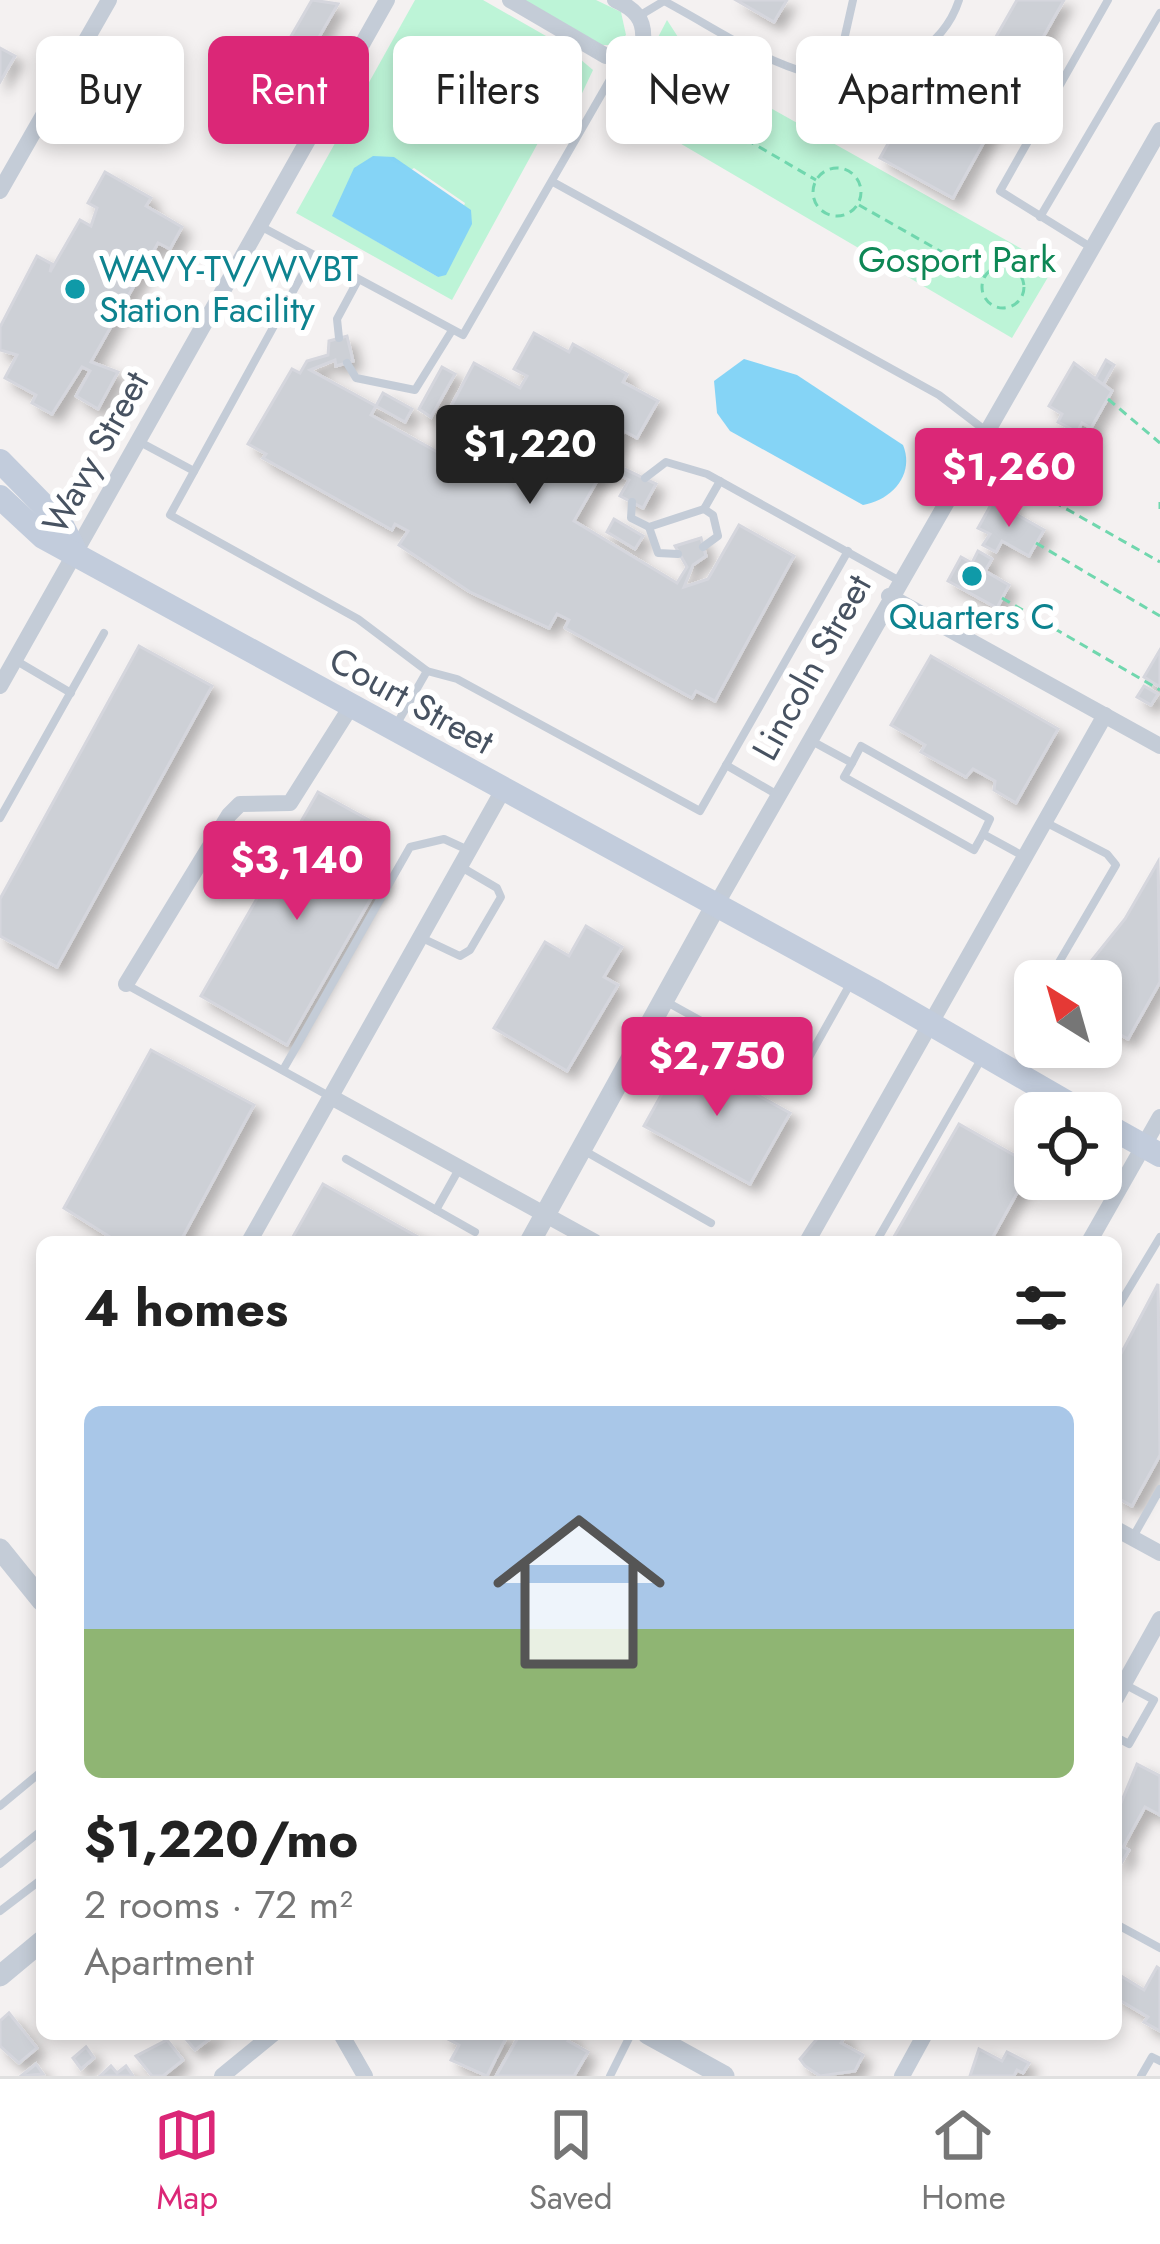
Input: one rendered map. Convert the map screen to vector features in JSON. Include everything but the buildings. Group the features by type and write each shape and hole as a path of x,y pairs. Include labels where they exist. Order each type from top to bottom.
{"main road":[{"name":"Court Street","path":"0,461 61,523 76,554"},
{"name":"Court Street","path":"0,497 43,537 852,979 1048,1092"},
{"path":"1122,1134 1152,1151"}],"street":[{"path":"0,190 109,0"},
{"name":"Wavy Street","path":"0,686 388,0"},
{"path":"510,0 606,56"},
{"path":"614,0 638,17 644,25 643,36"},
{"name":"Lincoln Street","path":"533,1236 894,588 1160,130"},
{"path":"894,588 1160,746"},
{"path":"126,984 229,815 240,804 290,802 350,708"},
{"path":"810,1236 1105,716"},
{"path":"252,1236 503,790"},
{"path":"331,1096 584,1236"},
{"path":"1093,1236 1152,1151 1160,1117"},
{"path":"1124,1533 1160,1553"},
{"path":"0,1549 36,1594"},
{"path":"1122,1687 1160,1619"},
{"path":"0,1976 36,1946"},
{"path":"222,2076 266,2040"},
{"path":"344,2040 365,2076"},
{"path":"656,2040 711,2073"},
{"path":"902,2076 923,2040"}],"lane":[{"path":"845,36 853,0"},
{"path":"937,36 959,0"},
{"path":"1092,248 1000,191 1108,0"},
{"path":"638,17 664,1 796,69"},
{"path":"1040,217 1160,13"},
{"path":"262,227 451,332 463,334 471,328 606,91"},
{"path":"553,182 939,394 987,432"},
{"path":"314,255 170,515 358,619 427,671 457,679 700,811 848,551"},
{"path":"339,338 337,319 358,280"},
{"path":"347,363 356,378 416,390 451,332"},
{"path":"138,441 194,471"},
{"path":"645,478 667,462 720,481 848,551 894,588"},
{"path":"649,527 704,509 720,481"},
{"path":"632,502 631,518 649,527 658,553 678,554"},
{"path":"703,547 715,542 718,529 704,509"},
{"path":"0,818 104,633"},
{"path":"14,660 71,693"},
{"path":"393,731 427,671"},
{"path":"809,740 852,763"},
{"path":"861,746 990,819 974,850 844,777 852,763 861,746"},
{"path":"726,765 778,794"},
{"path":"1045,822 1107,854 1116,865 1060,960"},
{"path":"983,834 1025,857"},
{"path":"283,1070 410,848 444,839 501,897 464,954 420,937"},
{"path":"663,1000 799,1075 852,979"},
{"path":"126,984 331,1096"},
{"path":"879,1236 983,1055"},
{"path":"581,1149 711,1223"},
{"path":"346,1159 475,1232"},
{"path":"436,1210 460,1168"},
{"path":"1122,1300 1160,1238"},
{"path":"1124,1533 1160,1489"},
{"path":"1122,1692 1154,1700 1129,1744 1122,1740"},
{"path":"0,1806 36,1776"},
{"path":"0,1864 36,1835"},
{"path":"0,1911 36,1884"},
{"path":"1122,1927 1160,1948"},
{"path":"610,2076 641,2040"},
{"path":"1142,2076 1152,2057 1160,2061"}],"path":[{"path":"754,144 816,180"},
{"path":"831,169 849,172 860,186 858,205 843,216 825,213 814,199 816,180 831,169"},
{"path":"858,205 984,277"},
{"path":"997,266 1013,268 1024,281 1022,297 1009,308 993,306 982,293 984,277 997,266"},
{"path":"1108,399 1160,443"},
{"path":"1012,512 1026,486 1160,562"},
{"path":"1036,543 1160,616"},
{"path":"1002,598 1160,690"}],"green space":[{"path":"415,0 483,0 546,36 395,36"},
{"path":"523,0 596,0 621,12 626,35 606,36 606,45"},
{"name":"Gosport Park","path":"667,20 677,36 659,36"},
{"path":"393,39 393,144 537,144 452,300 296,213 335,144 369,144 369,82","holes":["414,168 465,203 438,277 333,216"]},
{"path":"582,61 593,70 582,93"},
{"name":"Gosport Park","path":"772,109 796,122 796,144 835,144 1054,267 1012,338 681,144 772,144"}],"water":[{"path":"373,156 394,157 471,210 472,224 446,275 438,277 332,216 354,168"},
{"path":"744,359 797,375 903,445 906,466 898,484 883,498 863,505 730,431 717,413 714,381"}],"place":[{"name":"WAVY-TV/WVBT Station Facility","path":"75,289"},
{"name":"Quarters C","path":"972,576"}]}
